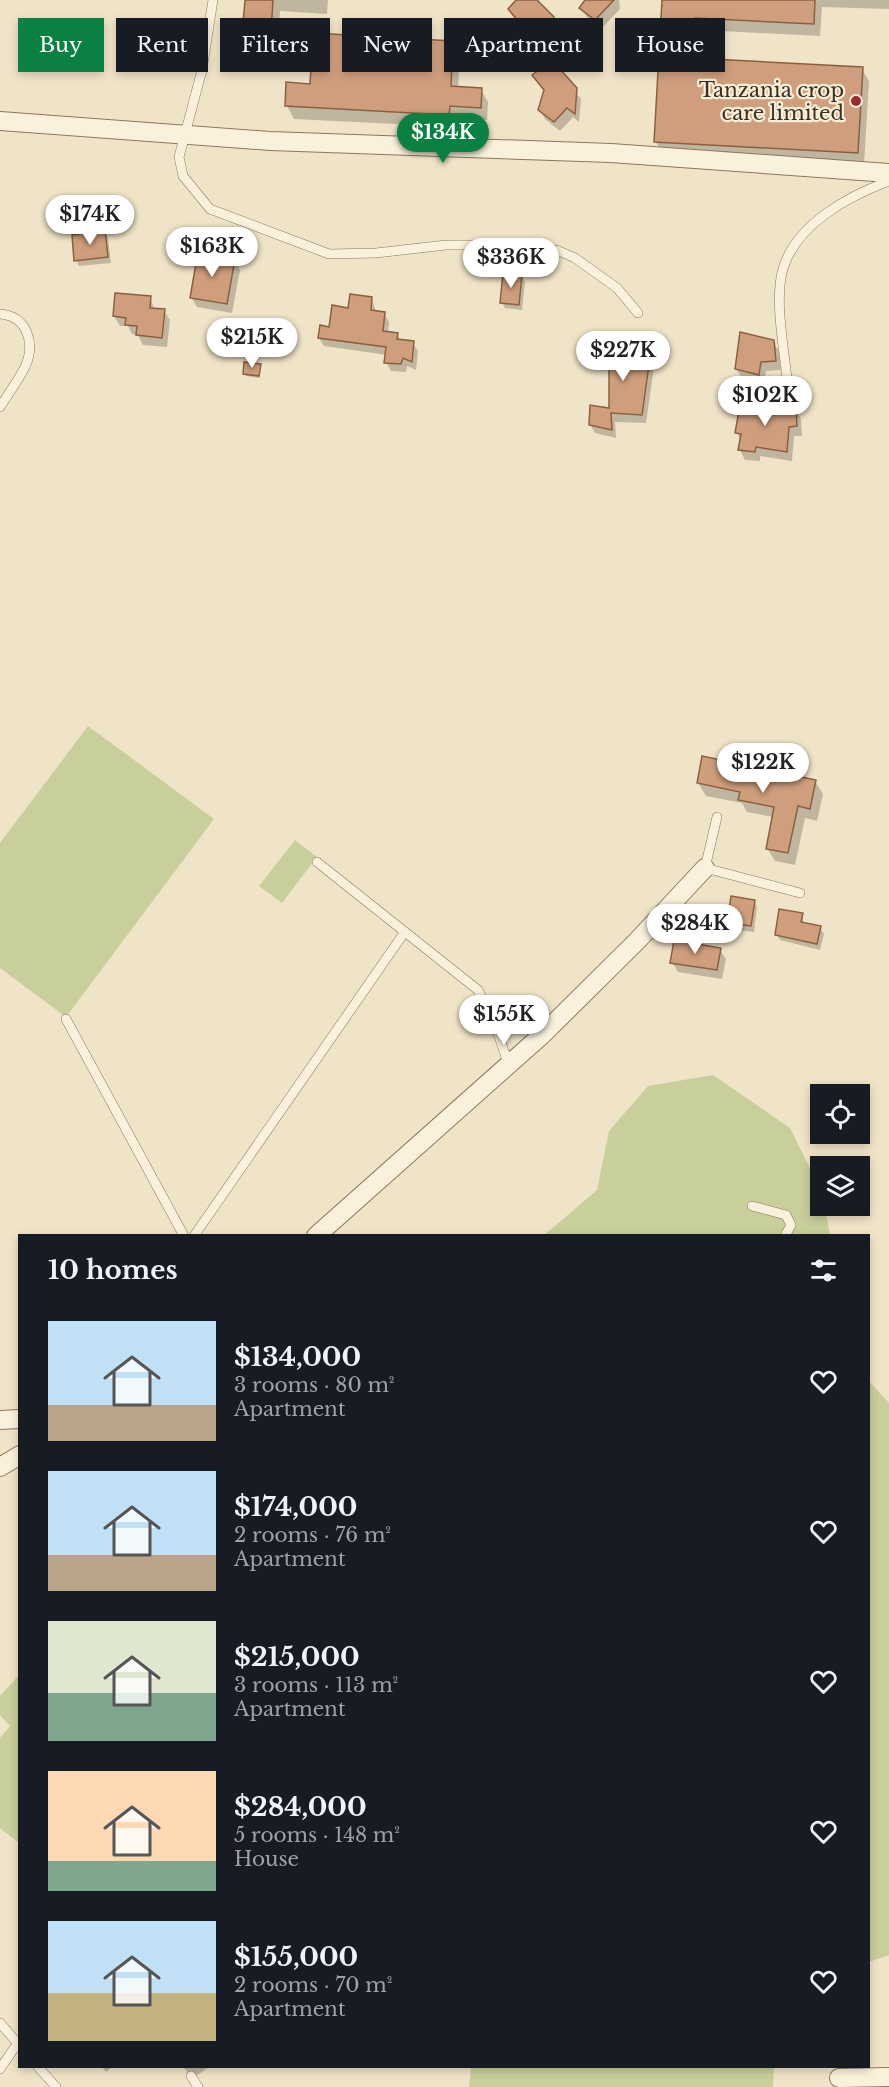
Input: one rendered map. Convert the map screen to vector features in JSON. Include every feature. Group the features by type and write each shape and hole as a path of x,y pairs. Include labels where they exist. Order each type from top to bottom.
{"street":[{"path":"0,121 270,141 611,153 889,172"},
{"path":"318,1234 509,1066 592,987 705,868"},
{"path":"0,1420 18,1419"},
{"path":"0,1467 18,1456"},
{"path":"839,2078 889,2077"}],"lane":[{"path":"213,0 202,70 179,157 183,176 210,209 329,254 376,253 446,245 531,244 575,258 617,288 638,313"},
{"path":"787,379 781,298 783,269 795,245 810,228 855,194 889,182"},
{"path":"0,314 12,315 21,321 29,333 26,364 0,407"},
{"path":"717,817 705,868 800,893"},
{"path":"317,862 478,990 495,1024 509,1066"},
{"path":"195,1234 404,933"},
{"path":"66,1019 183,1234"},
{"path":"753,1206 786,1215 791,1225 786,1234"},
{"path":"0,2024 18,2045 0,2069"},
{"path":"39,2068 56,2087"},
{"path":"191,2076 198,2087"}],"green space":[{"path":"88,726 214,819 66,1017 0,968 0,843"},
{"path":"295,840 317,857 282,903 259,886"},
{"path":"713,1075 790,1128 810,1169 810,1216 827,1216 830,1234 545,1234 597,1190 609,1131 648,1086"},
{"path":"870,1382 889,1403 889,1955 870,1962"},
{"path":"18,1676 18,1842 0,1828 0,1738 10,1726 0,1715 0,1696"},
{"path":"471,2068 774,2068 773,2087 469,2087"}],"building":[{"path":"245,0 273,0 272,18 243,18"},
{"path":"516,0 537,0 554,18 516,18 508,9"},
{"path":"585,0 614,0 597,18 592,18 579,8"},
{"path":"662,0 815,0 814,24 725,18 661,18"},
{"path":"330,34 342,35 342,72 432,72 432,40 444,40 444,72 452,72 451,86 482,88 481,108 450,106 449,115 285,106 286,82 310,84 311,72 330,72"},
{"path":"725,60 863,67 858,153 654,142 658,72 725,72"},
{"path":"536,72 563,72 577,88 575,114 567,108 554,122 538,110 544,90 532,75"},
{"path":"105,230 108,257 74,261 72,235"},
{"path":"198,252 235,259 227,304 190,298"},
{"path":"503,273 522,275 519,305 500,303"},
{"path":"115,293 151,296 150,308 165,309 162,338 136,335 137,326 125,325 126,318 113,316"},
{"path":"350,294 372,297 371,310 385,312 383,331 398,333 397,339 414,341 412,362 403,358 401,364 384,363 386,347 318,338 320,325 329,327 332,305 348,308"},
{"path":"740,332 774,340 776,361 761,362 759,375 735,369"},
{"path":"610,338 651,350 642,415 611,413 612,430 589,425 590,405 609,408 609,361 602,357 600,349 607,346"},
{"path":"244,362 261,364 259,376 243,374"},
{"path":"764,400 777,400 777,409 796,408 797,426 789,427 787,452 756,447 755,452 738,450 741,434 735,433 740,405 765,405"},
{"path":"702,756 816,780 810,809 798,806 788,853 766,849 774,807 738,800 740,792 697,783"},
{"path":"731,896 755,900 751,926 727,923"},
{"path":"779,909 803,913 801,922 821,926 817,944 775,935"},
{"path":"674,940 721,948 717,970 670,963"}],"place":[{"name":"Tanzania crop care limited","path":"856,101"}]}
